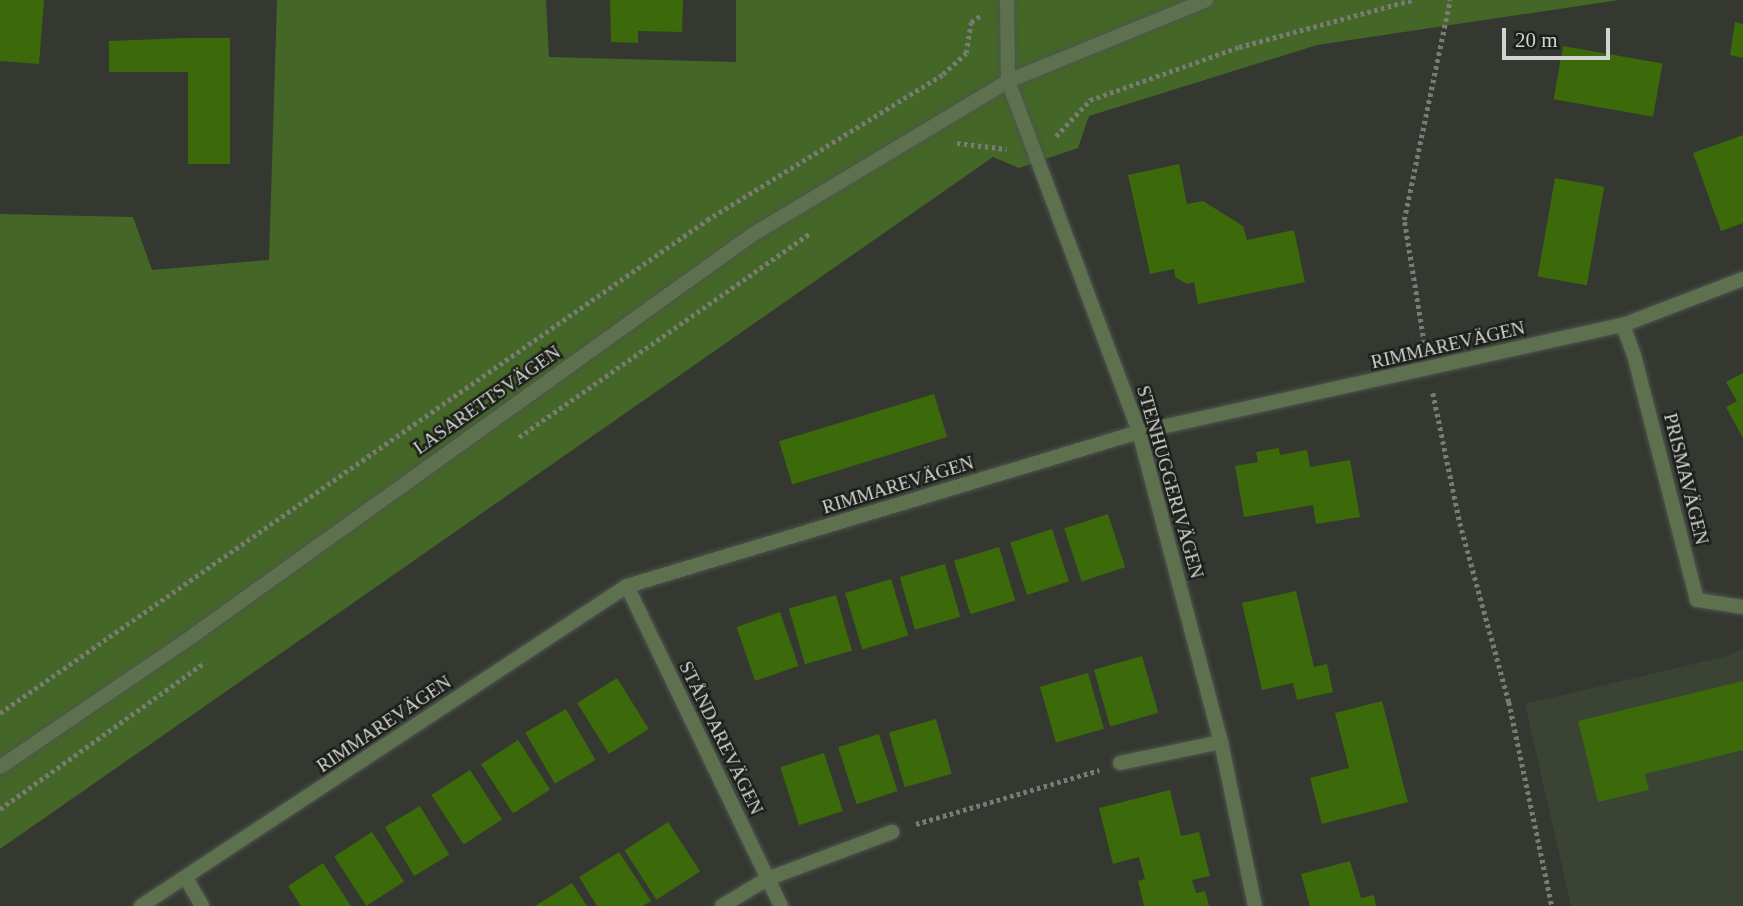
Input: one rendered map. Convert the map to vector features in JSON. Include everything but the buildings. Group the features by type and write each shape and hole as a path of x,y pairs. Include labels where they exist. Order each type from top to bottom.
{"street":[{"path":"1007,0 1007,80"},
{"name":"LASARETTSVÄGEN","path":"0,767 194,635 752,235 1007,80 1206,0"},
{"name":"STENHUGGERIVÄGEN","path":"1007,80 1139,432 1220,742 1255,906"},
{"name":"RIMMAREVÄGEN","path":"141,906 627,586 1139,432 1623,325 1743,279"},
{"name":"PRISMAVÄGEN","path":"1623,325 1634,355 1697,600 1743,607"},
{"name":"STÅNDAREVÄGEN","path":"627,586 780,906"},
{"path":"1120,763 1220,742"},
{"path":"722,906 767,879 892,832"},
{"path":"186,878 202,906"}],"path":[{"path":"951,142 1011,150 1032,145 1059,135 1090,100 1239,47 1412,0"},
{"path":"1450,0 1404,220 1428,369 1460,523 1508,702 1552,906"},
{"path":"0,713 707,220 943,74 966,53 971,22"},
{"path":"507,446 815,230"},
{"path":"0,809 215,655"},
{"path":"892,832 1120,763"}],"shaded area":[{"path":"1743,648 1743,906 1571,906 1525,704 1727,656"}],"green space":[{"path":"277,0 546,0 549,57 736,62 736,0 1619,0 1317,45 1089,116 1078,148 1019,168 993,157 0,849 0,214 133,217 152,270 269,260"}]}
